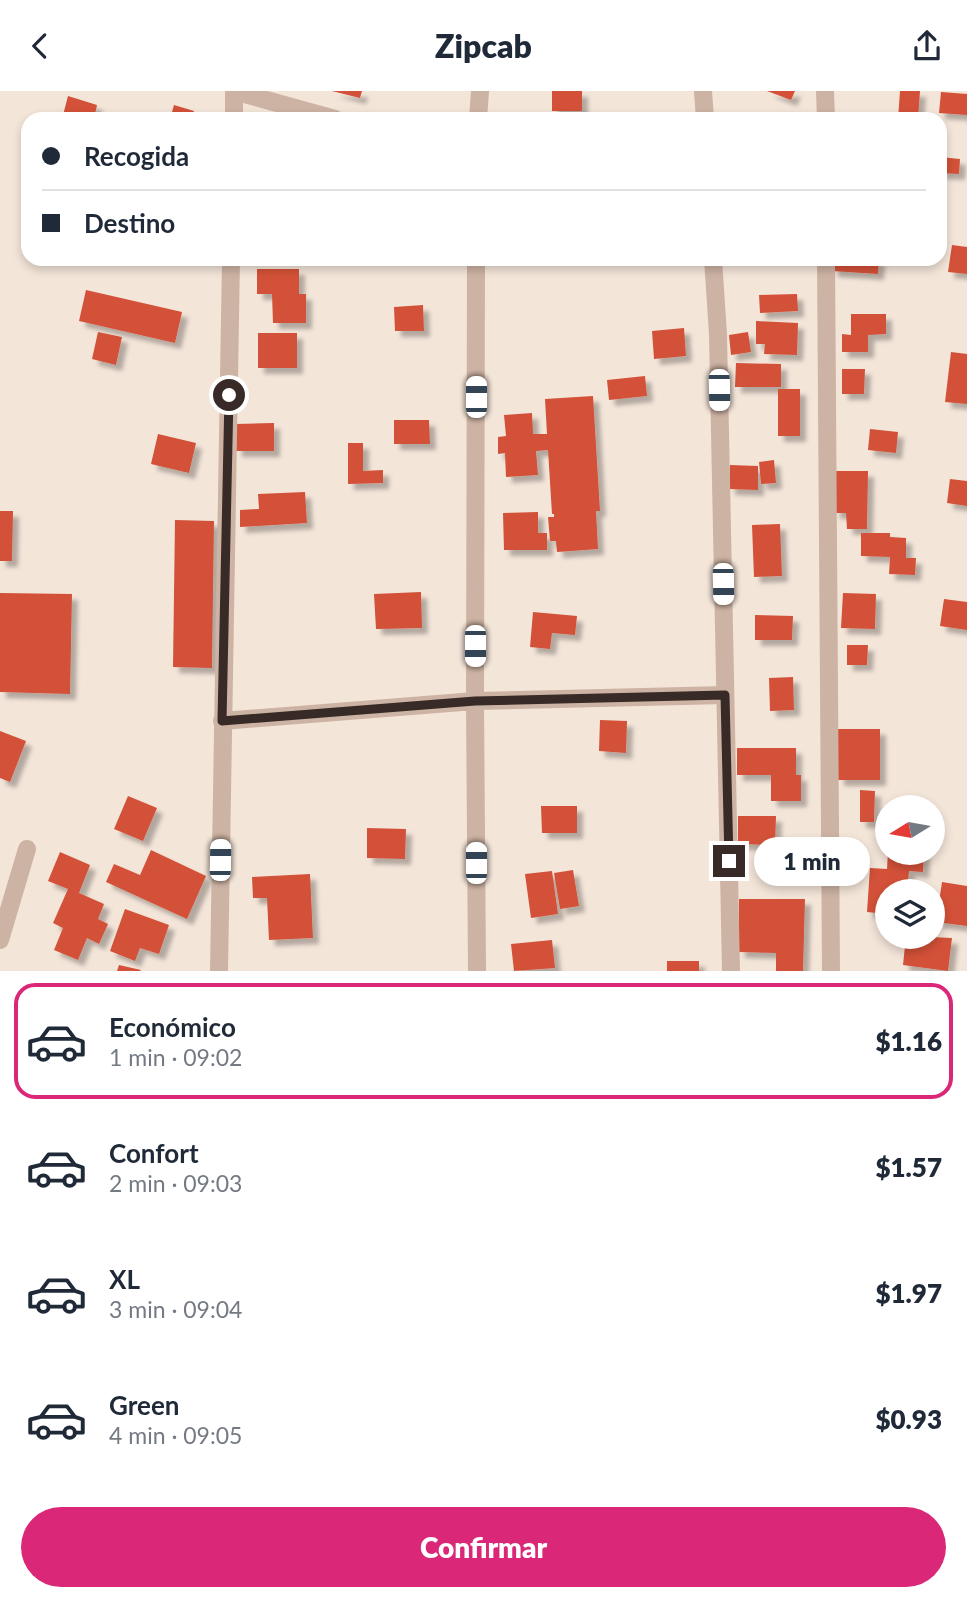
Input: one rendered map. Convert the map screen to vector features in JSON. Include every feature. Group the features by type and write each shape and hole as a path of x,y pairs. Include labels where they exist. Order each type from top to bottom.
{"street":[{"path":"234,112 234,91 310,112"},
{"path":"478,112 480,91"},
{"path":"703,91 704,112"},
{"path":"825,91 826,112"},
{"path":"219,971 231,266"},
{"path":"476,266 477,971"},
{"path":"713,266 718,334 731,971"},
{"path":"826,266 832,971"},
{"path":"222,721 475,701 725,695"},
{"path":"0,940 27,849"}],"building":[{"path":"332,91 362,91 360,98"},
{"path":"552,91 582,91 582,111 552,111"},
{"path":"767,91 795,91 791,100"},
{"path":"900,91 920,91 918,112 898,112"},
{"path":"941,92 967,94 967,115 939,112"},
{"path":"68,96 97,105 96,112 64,112"},
{"path":"174,105 194,111 194,112 172,112"},
{"path":"947,158 960,159 959,174 947,173"},
{"path":"952,245 967,247 967,274 948,272"},
{"path":"832,266 879,266 878,274 832,271"},
{"path":"257,269 299,269 299,294 306,294 306,323 273,323 272,294 257,294"},
{"path":"86,290 182,312 175,343 79,321"},
{"path":"797,294 798,311 760,313 759,295"},
{"path":"423,305 424,331 395,331 394,307"},
{"path":"851,314 886,314 886,334 868,335 868,352 842,352 842,334 851,335"},
{"path":"756,321 798,323 797,355 764,354 765,344 756,344"},
{"path":"684,328 686,356 654,359 652,331"},
{"path":"98,332 122,337 116,365 92,359"},
{"path":"748,332 751,352 731,355 729,335"},
{"path":"258,333 297,333 297,368 258,368"},
{"path":"951,352 967,354 967,404 945,402"},
{"path":"736,363 781,364 781,387 735,387"},
{"path":"842,369 865,369 864,394 842,394"},
{"path":"645,376 647,396 609,400 607,380"},
{"path":"778,389 800,389 800,436 778,436"},
{"path":"593,396 600,511 596,511 598,549 557,552 556,541 550,541 548,517 554,517 554,514 548,450 536,451 538,475 506,477 505,453 498,454 498,437 506,436 504,415 532,413 533,434 547,434 545,399"},
{"path":"394,420 429,420 430,444 394,444"},
{"path":"274,423 274,451 236,451 235,424"},
{"path":"870,429 898,432 896,453 868,450"},
{"path":"158,434 196,443 189,473 151,464"},
{"path":"348,443 363,443 363,471 383,470 383,483 348,484"},
{"path":"774,460 776,483 761,484 759,462"},
{"path":"730,465 758,466 758,490 729,489"},
{"path":"834,471 868,471 867,529 847,529 846,513 834,513"},
{"path":"950,479 967,481 967,506 947,503"},
{"path":"305,492 307,523 240,527 240,510 259,509 258,494"},
{"path":"0,511 13,511 12,561 0,561"},
{"path":"538,512 538,533 547,533 547,550 504,550 503,513"},
{"path":"175,520 214,521 212,668 173,667"},
{"path":"780,524 782,576 754,577 752,525"},
{"path":"861,533 890,533 890,537 906,538 906,558 916,558 915,575 889,574 890,557 861,556"},
{"path":"421,592 422,628 376,629 374,594"},
{"path":"0,593 72,594 70,694 0,692"},
{"path":"843,593 876,594 875,629 841,628"},
{"path":"944,599 967,602 967,630 940,626"},
{"path":"533,612 577,616 575,635 552,633 550,649 530,647"},
{"path":"755,615 793,616 792,640 755,640"},
{"path":"847,645 868,645 867,665 847,665"},
{"path":"793,677 794,710 770,711 769,678"},
{"path":"600,720 627,721 626,753 599,751"},
{"path":"837,729 880,729 880,780 838,780"},
{"path":"0,731 26,741 10,782 0,778"},
{"path":"737,748 796,748 796,775 801,775 801,801 771,801 771,775 737,775"},
{"path":"860,790 875,791 874,822 860,822"},
{"path":"128,796 157,808 143,841 114,829"},
{"path":"541,806 577,806 577,833 542,833"},
{"path":"738,816 776,816 775,845 738,844"},
{"path":"367,828 406,829 405,859 367,858"},
{"path":"151,850 206,876 187,919 106,882 114,864 140,875"},
{"path":"60,852 90,865 79,893 104,904 98,919 108,924 99,944 87,938 78,960 54,950 63,928 53,923 68,889 48,881"},
{"path":"887,865 923,865 923,872 909,871 908,879 875,879 875,913 867,912 870,868 887,869"},
{"path":"573,870 579,906 560,909 554,873"},
{"path":"552,871 558,914 531,918 525,874"},
{"path":"310,874 313,938 269,940 267,898 253,898 252,877"},
{"path":"945,882 967,886 967,926 945,923"},
{"path":"739,899 805,899 803,971 776,971 776,953 739,952"},
{"path":"125,909 169,925 159,954 140,948 135,961 110,951"},
{"path":"945,938 952,938 948,971 903,965 905,949 945,949"},
{"path":"552,940 555,968 514,971 511,944"},
{"path":"667,961 699,961 699,971 667,971"},
{"path":"119,965 141,970 117,971"}],"route":[{"path":"229,395 222,721 475,701 725,695 729,861"}]}
